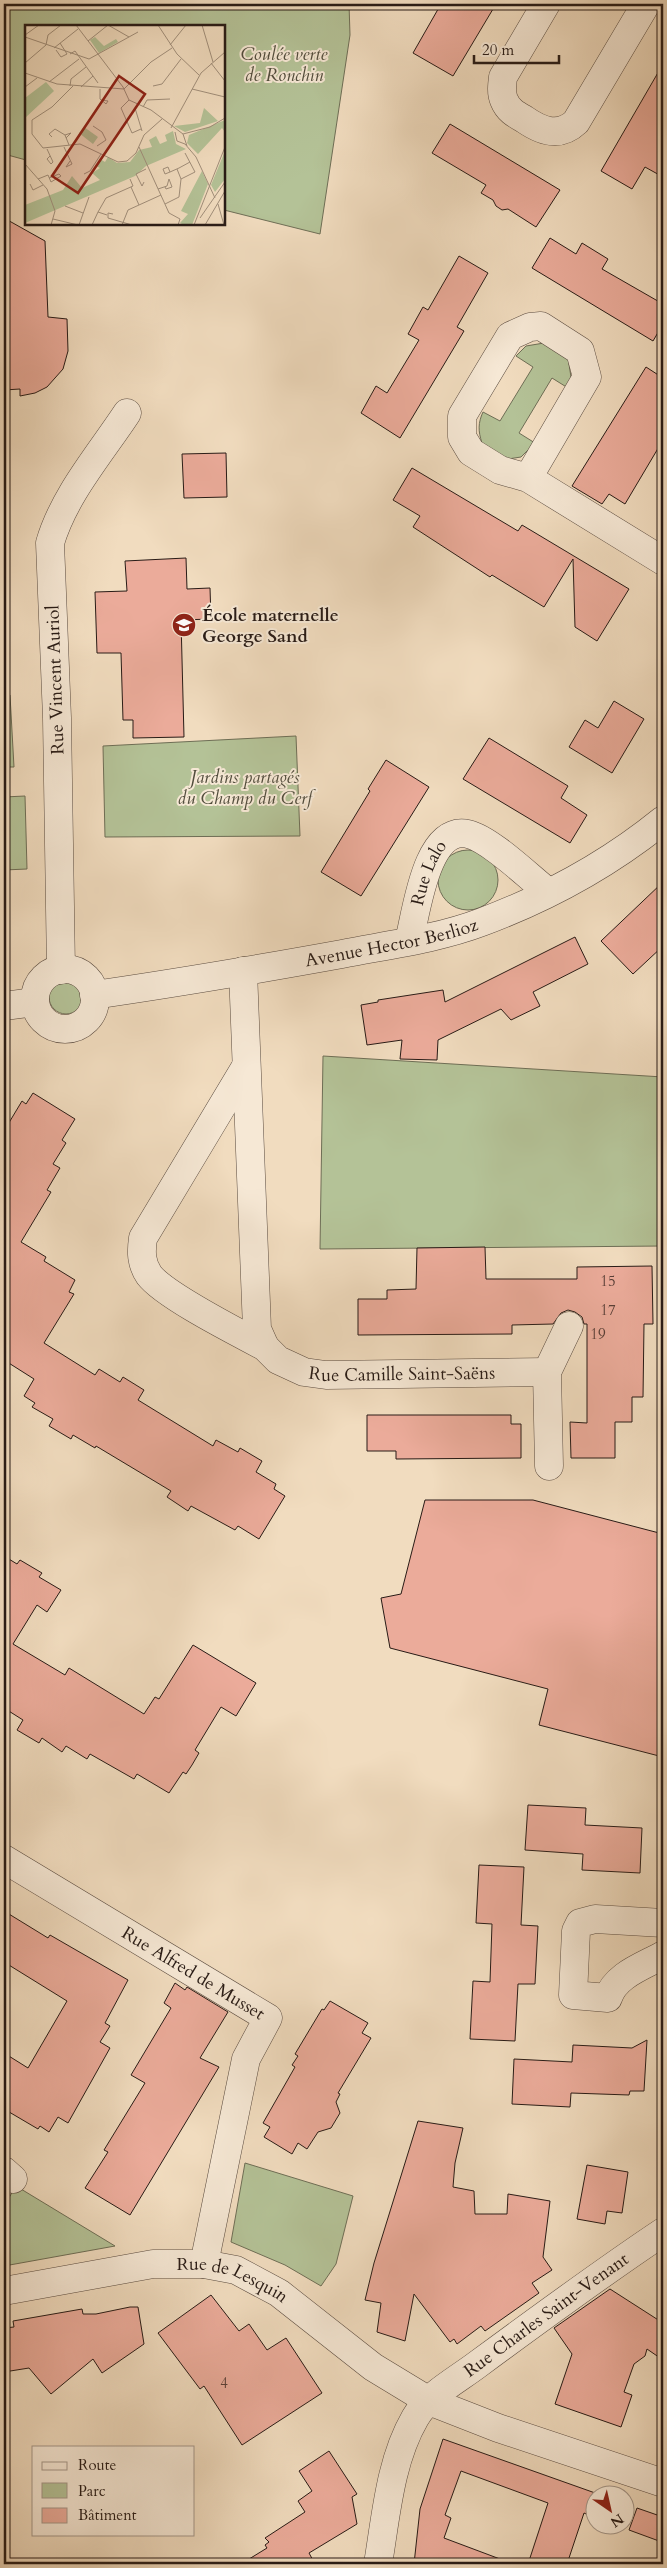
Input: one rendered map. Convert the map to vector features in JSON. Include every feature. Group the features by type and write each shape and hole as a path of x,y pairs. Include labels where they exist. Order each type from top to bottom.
{"street":[{"path":"546,4 503,77 502,88 503,99 509,109 535,126 554,132 569,129 576,122 646,4"},
{"path":"528,478 587,377 580,351 540,326 530,327 510,336 462,416 462,437 471,452 500,470 528,478 663,561"},
{"name":"Rue Vincent Auriol","path":"61,970 57,718 50,543 66,505 127,413"},
{"name":"Avenue Hector Berlioz","path":"94,994 243,971 410,941 482,922 548,892 623,850 663,820"},
{"name":"Rue Lalo","path":"410,941 428,863 441,844 457,834 467,834 481,839 548,892"},
{"path":"61,970 71,970 85,977 94,994 93,1009 89,1017 78,1026 67,1029 55,1027 44,1021 37,1010 35,1002 38,987 44,978 61,970"},
{"path":"243,971 245,1068 257,1329 265,1347"},
{"path":"4,1006 35,1002"},
{"name":"Rue Camille Saint-Saëns","path":"245,1068 143,1238 140,1256 150,1275 165,1289 265,1347 278,1360 304,1372 326,1375 547,1372"},
{"path":"549,1466 547,1372 569,1326"},
{"name":"Rue Alfred de Musset","path":"4,1859 268,2018 246,2059 204,2264"},
{"path":"663,1923 595,1919 580,1923 576,1930 573,1995 608,1998 611,1988 620,1980 663,1955"},
{"name":"Rue Charles Saint-Venant","path":"378,2564 387,2505 399,2456 416,2416 429,2401 526,2328 663,2232"},
{"name":"Rue de Lesquin","path":"4,2291 153,2264 204,2264 236,2270 279,2293 373,2367 429,2401 507,2431 663,2484"}],"green space":[{"name":"Coulée verte de Ronchin","path":"4,4 349,4 350,35 320,234 225,210 225,25 25,25 25,160 4,154"},
{"path":"544,343 568,358 571,377 568,388 552,378 519,433 535,443 521,457 508,459 482,443 479,423 483,412 500,421 533,367 516,356 526,346"},
{"path":"4,695 10,695 14,767 4,767"},
{"name":"Jardins partagés du Champ du Cerf","path":"296,736 300,836 105,837 103,746"},
{"path":"25,796 27,869 4,870 4,797"},
{"path":"468,850 484,855 489,859 493,864 498,880 493,896 489,901 484,905 468,910 452,905 447,901 443,896 438,880 443,864 447,859 452,855"},
{"path":"66,980 78,985 83,997 78,1009 66,1014 54,1009 49,997 54,985"},
{"path":"323,1056 663,1077 663,1246 320,1249"},
{"path":"245,2163 353,2196 336,2264 321,2286 285,2265 231,2242"},
{"path":"16,2186 115,2246 4,2266 4,2206"}],"building":[{"path":"441,4 496,4 453,76 413,53"},
{"path":"663,64 663,177 645,167 632,189 601,171"},
{"path":"450,124 560,190 536,227 508,209 502,210 496,206 493,200 481,193 486,185 432,153"},
{"path":"4,218 45,241 48,317 67,319 68,351 63,369 47,387 35,393 20,396 20,389 4,390"},
{"path":"550,238 576,254 582,243 608,259 602,269 663,304 663,324 653,341 532,268"},
{"path":"459,256 488,273 457,327 464,331 400,438 361,413 376,386 387,393 419,340 408,334 423,307 428,310"},
{"path":"646,367 663,378 663,440 625,504 609,494 602,504 572,486"},
{"path":"226,453 227,497 184,498 182,454"},
{"path":"412,468 518,531 522,525 629,589 597,641 575,627 573,559 544,607 492,575 490,577 413,527 420,516 393,500"},
{"path":"186,558 187,589 210,588 211,619 181,620 184,737 133,738 133,720 123,720 121,653 97,653 95,592 127,591 125,561"},
{"path":"614,701 644,719 612,773 569,747 585,720 598,728"},
{"path":"489,738 568,786 561,798 587,815 570,843 463,779"},
{"path":"386,760 429,787 361,896 321,872 370,791 368,789"},
{"path":"663,882 663,946 633,974 601,941"},
{"path":"575,937 588,964 533,992 540,1006 511,1020 501,1009 438,1040 437,1060 400,1059 402,1040 367,1045 361,1005 378,1002 378,1000 443,990 445,1002"},
{"path":"33,1093 75,1119 62,1140 66,1143 53,1164 60,1168 47,1190 51,1192 21,1242 46,1257 44,1261 75,1280 69,1292 74,1294 44,1343 95,1375 99,1369 120,1382 123,1377 144,1390 138,1400 213,1446 216,1440 238,1452 240,1448 262,1461 256,1472 276,1484 274,1489 285,1496 259,1539 238,1526 235,1530 191,1506 188,1511 167,1497 171,1491 96,1446 95,1448 73,1435 71,1439 49,1426 53,1419 32,1407 35,1403 24,1396 34,1379 4,1360 4,1131 22,1101 26,1104"},
{"path":"485,1247 486,1279 577,1279 577,1267 652,1266 653,1324 644,1324 643,1397 632,1397 632,1422 615,1422 615,1458 571,1458 570,1422 587,1423 587,1324 584,1324 582,1317 575,1312 568,1310 561,1313 553,1324 512,1325 512,1334 358,1335 358,1299 387,1299 387,1290 416,1289 417,1248"},
{"path":"367,1415 511,1415 511,1424 521,1424 521,1458 396,1459 396,1451 367,1451"},
{"path":"425,1500 533,1500 663,1534 663,1757 539,1725 548,1689 390,1648 381,1598 401,1594"},
{"path":"4,1556 17,1564 20,1560 42,1573 39,1577 61,1590 47,1612 37,1605 13,1644 65,1675 69,1668 144,1714 155,1697 159,1699 193,1645 256,1683 236,1716 221,1707 195,1750 199,1753 192,1765 186,1774 183,1772 169,1793 137,1774 134,1779 90,1754 87,1759 66,1746 62,1752 42,1738 39,1743 17,1730 23,1720 4,1708"},
{"path":"528,1805 586,1808 585,1825 642,1828 640,1873 582,1870 583,1854 525,1850"},
{"path":"479,1865 524,1867 521,1925 538,1926 535,1984 518,1984 515,2041 470,2039 473,1981 490,1982 492,1924 476,1923"},
{"path":"4,1911 48,1938 50,1935 128,1980 105,2023 110,2026 100,2042 110,2048 68,2123 58,2117 49,2132 40,2126 38,2129 4,2109 4,2053 28,2068 67,2001 4,1962"},
{"path":"175,1983 185,1990 187,1987 228,2012 200,2058 219,2067 130,2215 85,2188 108,2152 104,2150 145,2083 131,2075 171,2008 164,2003"},
{"path":"330,2001 368,2023 362,2033 371,2038 338,2093 340,2094 336,2102 340,2113 331,2128 318,2132 307,2149 298,2143 292,2154 264,2137 270,2127 263,2123 295,2067 292,2065 298,2056 295,2054 322,2009 324,2010"},
{"path":"647,2040 644,2091 630,2091 629,2095 571,2093 570,2107 512,2104 514,2059 572,2062 573,2045 632,2048"},
{"path":"418,2121 463,2128 455,2163 453,2187 474,2191 475,2214 507,2214 508,2194 550,2201 543,2257 552,2270 532,2283 539,2293 485,2331 481,2326 457,2344 454,2339 450,2342 414,2294 405,2341 377,2332 381,2303 365,2300 374,2263"},
{"path":"587,2165 628,2172 622,2213 607,2211 605,2224 577,2219"},
{"path":"610,2289 663,2323 663,2360 647,2349 645,2356 634,2364 624,2392 632,2395 621,2427 555,2404 572,2354 554,2328"},
{"path":"211,2295 239,2331 249,2324 267,2350 286,2338 322,2393 242,2445 204,2386 200,2389 158,2333"},
{"path":"138,2307 144,2344 102,2373 93,2359 51,2394 29,2368 4,2372 4,2328 14,2327 13,2321 82,2309 83,2314 96,2314"},
{"path":"443,2439 584,2489 584,2513 567,2564 528,2564 548,2503 461,2471 445,2515 451,2518 444,2538 508,2562 507,2564 414,2564 420,2509"},
{"path":"329,2451 357,2494 352,2497 357,2524 309,2553 315,2564 241,2564 267,2548 265,2545 269,2542 265,2538 305,2512 298,2501 312,2491 299,2471"},
{"path":"637,2508 663,2517 663,2528 659,2541 634,2532 634,2516"}],"place":[{"name":"École maternelle George Sand","path":"184,625"}]}
